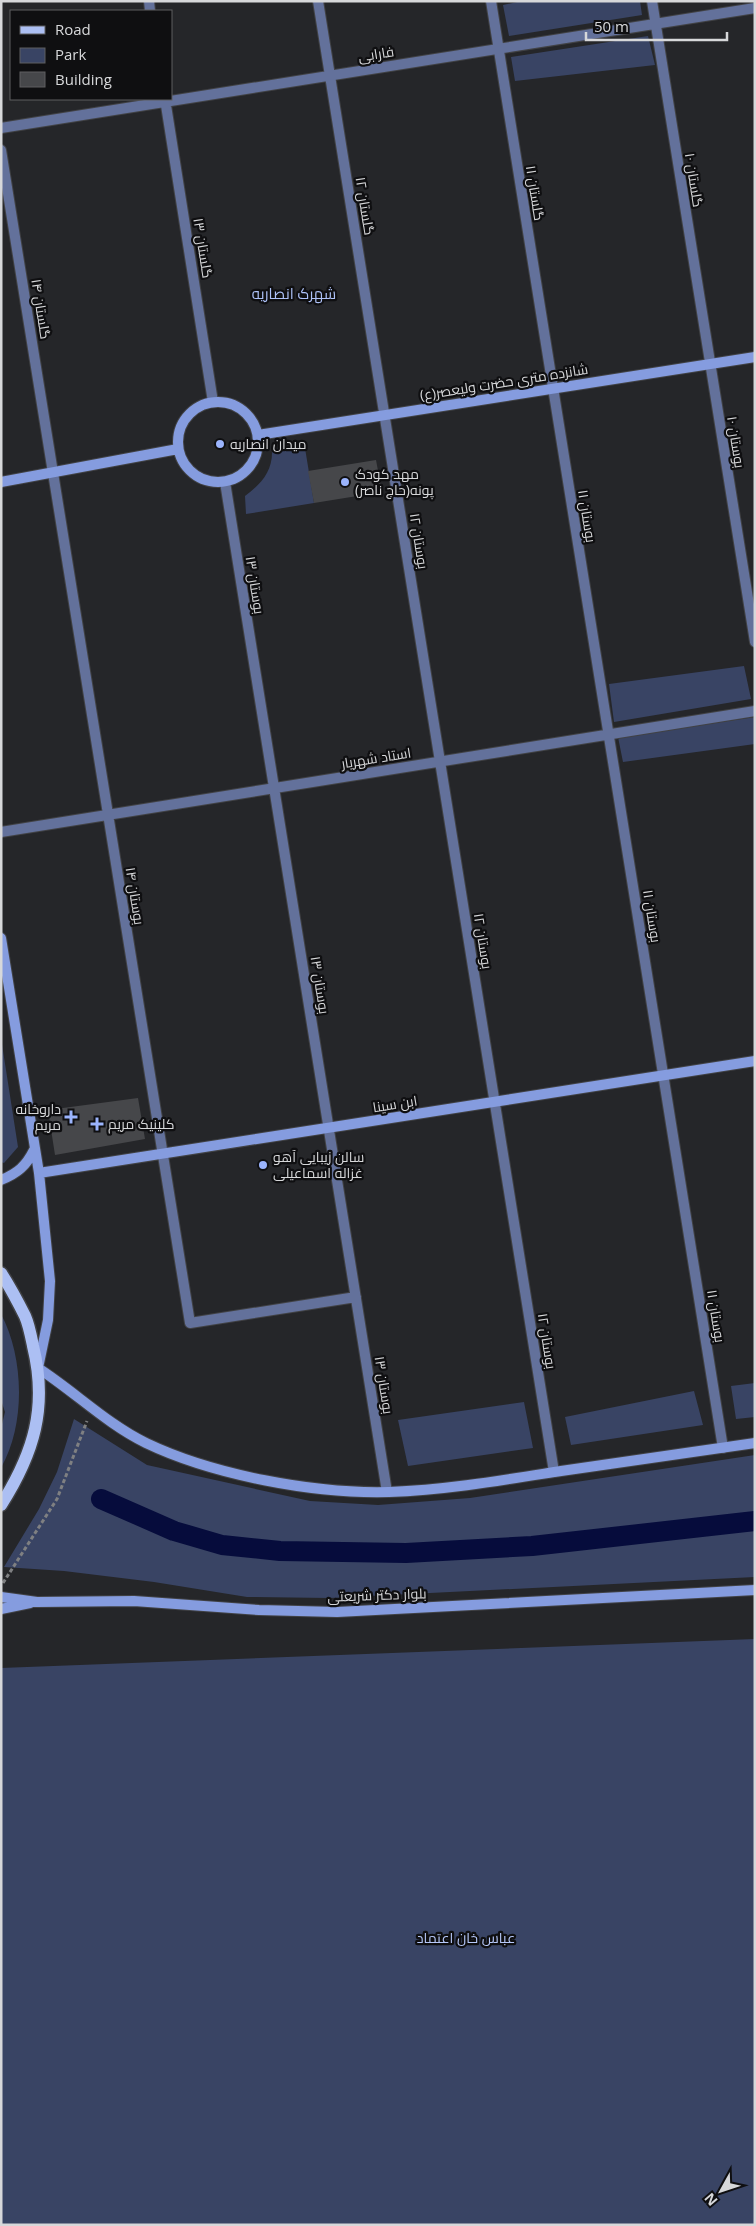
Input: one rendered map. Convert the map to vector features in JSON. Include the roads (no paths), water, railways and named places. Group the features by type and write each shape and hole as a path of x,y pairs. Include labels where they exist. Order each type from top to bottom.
{"main road":[{"name":"شانزده متری حضرت ولیعصر(ع)","path":"258,435 755,357"},
{"path":"213,402 224,402 242,409 250,416 258,435 259,445 252,466 244,474 225,482 204,480 195,475 181,459 178,449 180,427 186,418 198,407 213,402"},
{"path":"1,482 178,449"},
{"path":"1,938 38,1173 50,1281 48,1320 38,1368"},
{"name":"ابن سینا","path":"38,1173 755,1061"},
{"path":"1,1180 16,1174 27,1164 34,1150"},
{"path":"1,1273 26,1318 38,1368 40,1388 35,1432 20,1474 1,1505"},
{"path":"38,1368 118,1426 145,1442 181,1458 218,1470 316,1489 387,1492 443,1488 755,1443"},
{"name":"بلوار دکتر شریعتی","path":"1,1597 37,1602 134,1601 259,1610 337,1612 755,1590"},
{"path":"1,1609 37,1602"}],"street":[{"name":"گلستان ۱۲","path":"318,1 385,415"},
{"name":"گلستان ۱۱","path":"491,1 553,388"},
{"name":"گلستان ۱۰","path":"652,1 710,364"},
{"name":"فارابی","path":"172,99 330,76 755,8"},
{"name":"فارابی","path":"1,128 165,100"},
{"name":"گلستان ۱۳","path":"165,100 213,402"},
{"name":"گلستان ۱۴","path":"1,150 53,473"},
{"name":"بوستان ۱۰","path":"710,364 755,642"},
{"name":"بوستان ۱۱","path":"553,388 723,1448"},
{"name":"بوستان ۱۲","path":"385,415 554,1472"},
{"name":"بوستان ۱۴","path":"53,473 190,1323 356,1297"},
{"name":"بوستان ۱۳","path":"225,482 387,1492"},
{"name":"استاد شهریار","path":"1,832 755,711"}],"waterway":[{"path":"101,1499 174,1531 222,1545 280,1551 406,1553 532,1546 755,1521"}],"place":[{"name":"میدان انصاریه","path":"220,444"},
{"name":"مهد کودک پونه(حاج ناصر)","path":"345,482"},
{"name":"داروخانه مریم","path":"71,1117"},
{"name":"کلینیک مریم","path":"97,1124"},
{"name":"سالن زیبایی آهو غزاله اسماعیلی","path":"263,1165"}],"district":[{"name":"شهرک انصاریه","path":"294,294"}],"park label":[{"name":"عباس خان اعتماد","path":"466,1938"}]}
